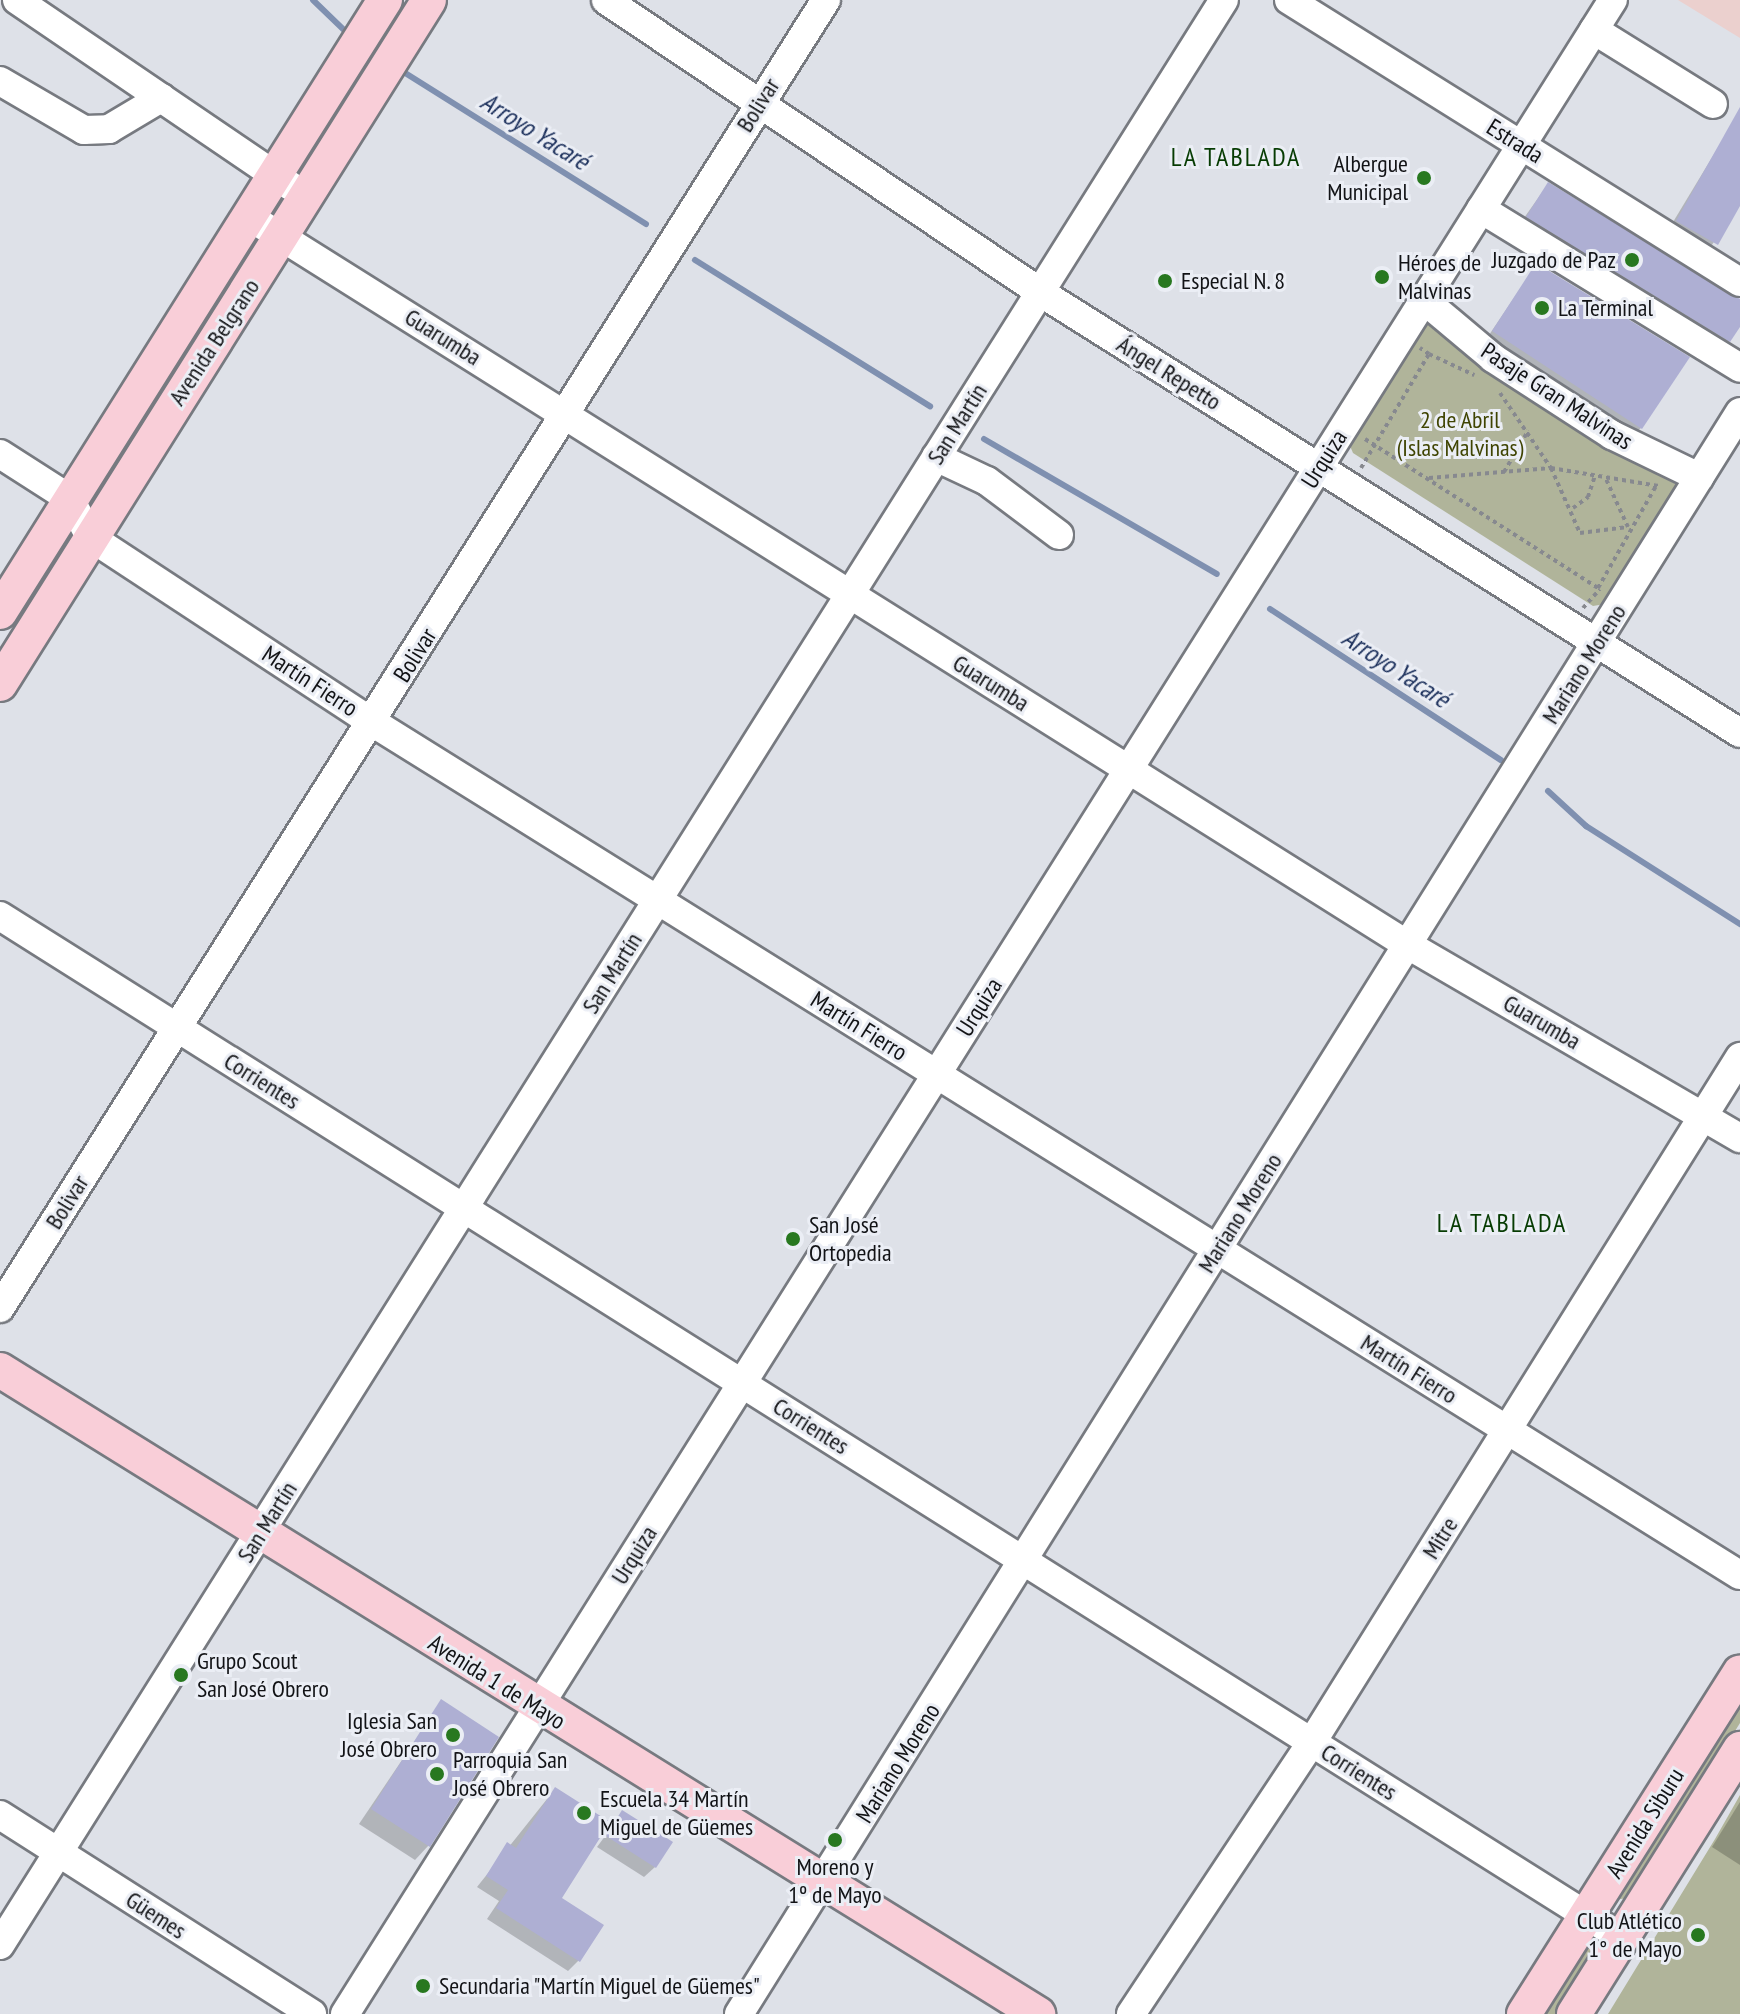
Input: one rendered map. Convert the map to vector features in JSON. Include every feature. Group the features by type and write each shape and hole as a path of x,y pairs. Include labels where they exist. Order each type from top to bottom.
{"main road":[{"name":"Avenida Belgrano","path":"0,612 385,0"},
{"name":"Avenida Belgrano","path":"0,684 429,0"},
{"name":"Avenida 1 de Mayo","path":"0,1370 821,1885 1038,2014"},
{"name":"Avenida Siburu","path":"1524,2014 1740,1672"},
{"name":"Avenida Siburu","path":"1574,2014 1740,1749"}],"street":[{"path":"17,0 306,195"},
{"name":"Ángel Repetto","path":"606,0 761,99 1040,292 1740,733"},
{"name":"Bolivar","path":"0,1308 567,416 761,99 826,0"},
{"name":"San Martín","path":"0,1945 1224,0"},
{"name":"Estrada","path":"1289,0 1740,282"},
{"name":"Urquiza","path":"345,2014 1613,0"},
{"path":"1594,30 1713,104"},
{"path":"0,81 84,130 109,129 161,98"},
{"path":"1481,209 1740,368"},
{"name":"Guarumba","path":"248,216 1408,945 1740,1138"},
{"name":"Pasaje Gran Malvinas","path":"1424,300 1493,358 1612,435 1699,477"},
{"name":"Mariano Moreno","path":"739,2014 1740,412"},
{"name":"Martín Fierro","path":"0,454 70,499 90,537 372,722 1740,1575"},
{"path":"936,457 987,481 1059,535"},
{"name":"Corrientes","path":"0,916 1621,1937"},
{"name":"Mitre","path":"1131,2014 1312,1742 1740,1057"},
{"name":"Güemes","path":"0,1815 312,2014"}],"path":[{"path":"1402,335 1429,354 1480,378"},
{"path":"1352,489 1371,444 1429,354"},
{"path":"1518,399 1492,384 1528,431 1551,468 1572,508 1580,533 1631,528"},
{"path":"1345,426 1598,588 1631,528 1660,486"},
{"path":"1504,472 1528,431"},
{"path":"1427,478 1551,468 1660,486"},
{"path":"1634,471 1660,486"},
{"path":"1572,508 1588,497 1595,475"},
{"path":"1605,477 1631,528"}],"shaded area":[{"path":"1678,0 1740,0 1740,38"}],"green space":[{"name":"2 de Abril (Islas Malvinas)","path":"1419,319 1683,489 1611,603 1593,606 1353,453 1348,441"},
{"path":"1740,1695 1740,1723 1632,1898 1620,1899 1617,1889"},
{"name":"Club Atlético 1° de Mayo","path":"1740,1795 1740,2014 1608,2014 1715,1839"},
{"path":"1590,1945 1594,1952 1556,2014 1538,2014 1580,1948"}],"building":[{"path":"1740,107 1740,206 1718,245 1676,221"},
{"name":"Juzgado de Paz","path":"1548,182 1740,299 1740,327 1730,342 1526,217"},
{"path":"1536,263 1690,357 1642,429 1492,331"},
{"name":"Parroquia San José Obrero","path":"441,1699 499,1737 430,1847 371,1809"},
{"path":"555,1787 610,1822 562,1898 604,1925 580,1962 496,1908 508,1890 486,1876 507,1842 516,1848"},
{"path":"622,1810 673,1842 656,1868 606,1836"}],"waterway":[{"name":"Arroyo Yacaré","path":"313,0 344,30"},
{"name":"Arroyo Yacaré","path":"402,71 646,224"},
{"name":"Arroyo Yacaré","path":"695,260 930,406"},
{"name":"Arroyo Yacaré","path":"984,439 1217,574"},
{"name":"Arroyo Yacaré","path":"1270,609 1501,760"},
{"name":"Arroyo Yacaré","path":"1548,791 1586,826 1740,924"}],"place":[{"name":"Albergue Municipal","path":"1424,178"},
{"name":"Juzgado de Paz","path":"1632,260"},
{"name":"Héroes de Malvinas","path":"1382,277"},
{"name":"Especial N. 8","path":"1165,281"},
{"name":"La Terminal","path":"1542,308"},
{"name":"San José Ortopedia","path":"793,1239"},
{"name":"Grupo Scout San José Obrero","path":"181,1675"},
{"name":"Iglesia San José Obrero","path":"453,1735"},
{"name":"Parroquia San José Obrero","path":"437,1774"},
{"name":"Escuela 34 Martín Miguel de Güemes","path":"584,1813"},
{"name":"Moreno y 1º de Mayo","path":"835,1840"},
{"name":"Club Atlético 1° de Mayo","path":"1698,1935"},
{"name":"Secundaria \"Martín Miguel de Güemes\"","path":"423,1986"}],"district":[{"name":"LA TABLADA","path":"1236,157"},
{"name":"LA TABLADA","path":"1502,1223"}]}
